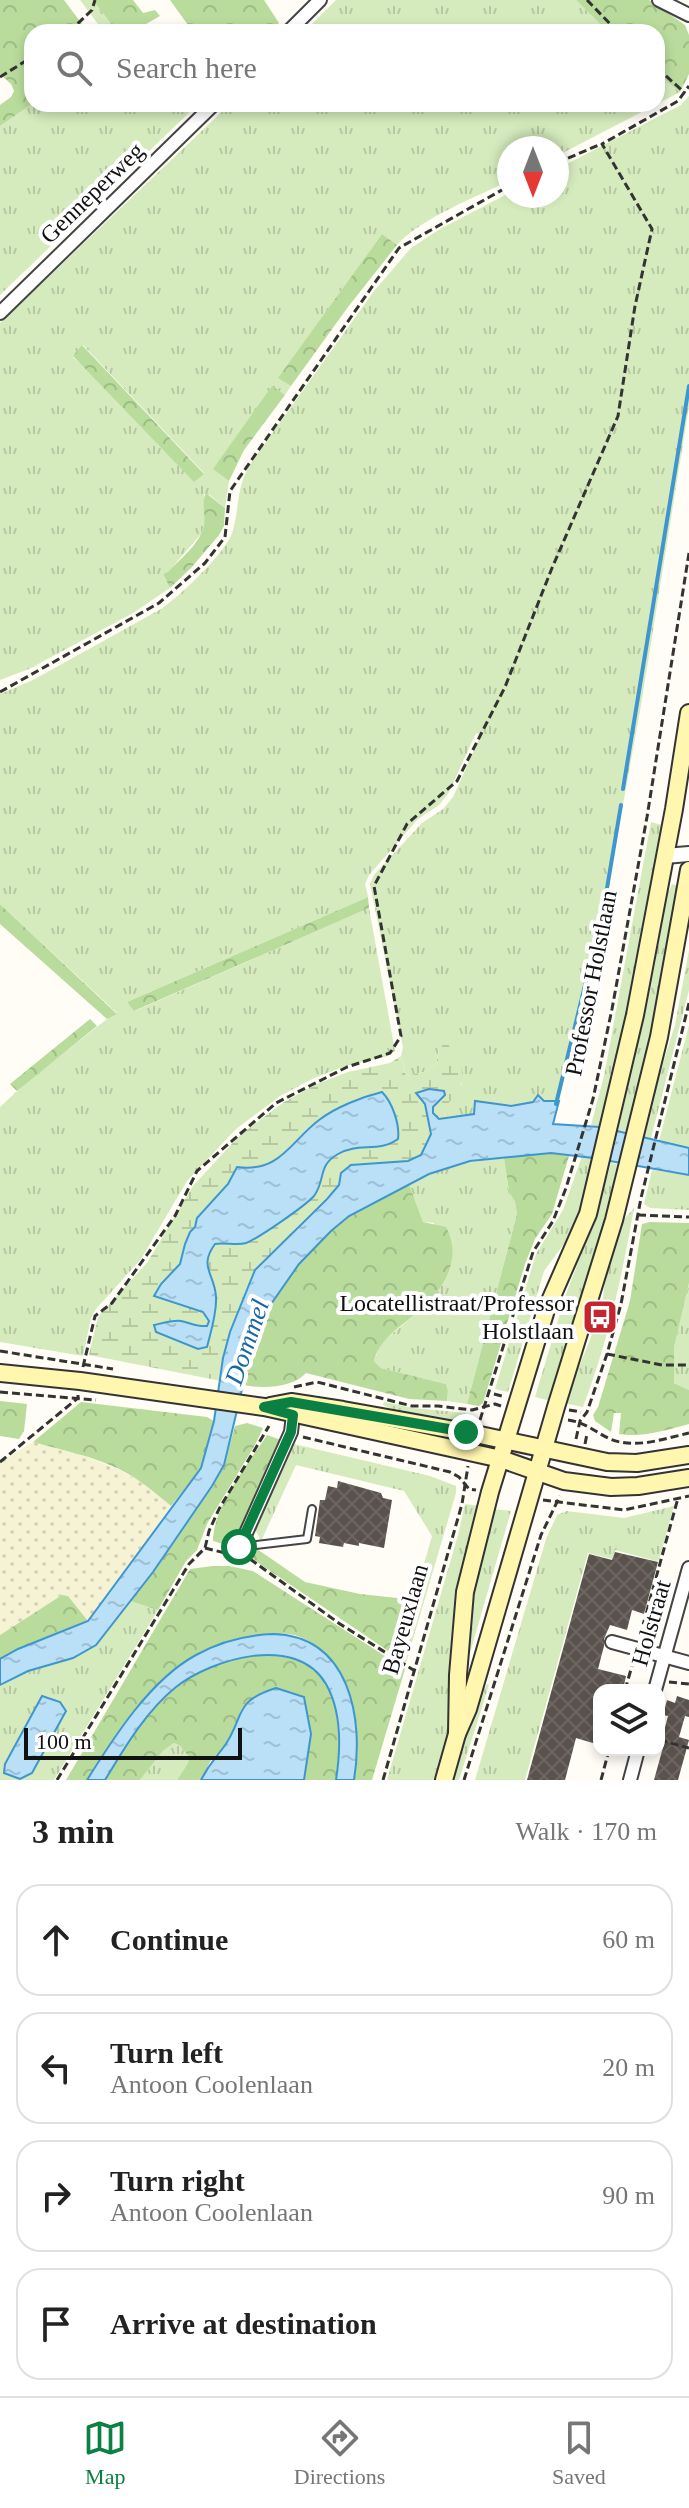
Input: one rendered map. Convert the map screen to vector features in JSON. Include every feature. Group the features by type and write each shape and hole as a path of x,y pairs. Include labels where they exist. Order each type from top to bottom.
{"main road":[{"name":"Professor Holstlaan","path":"501,1459 546,1310 588,1214 621,1081 689,713"},
{"path":"537,1471 614,1220 659,1037 689,870"},
{"path":"0,1373 80,1381 246,1406 264,1407 291,1402 436,1426 607,1462 637,1463 689,1455"},
{"path":"264,1407 292,1424 501,1459 564,1481 611,1487 689,1478"},
{"name":"Bayeuxlaan","path":"457,1734 457,1690 465,1592 501,1459"},
{"name":"Bayeuxlaan","path":"444,1780 457,1734 468,1709 537,1471"}],"street":[{"path":"296,24 320,0"},
{"path":"659,0 689,15"},
{"name":"Genneperweg","path":"0,313 206,112"},
{"path":"665,856 689,854"},
{"path":"665,856 689,870"},
{"path":"238,1549 292,1424"},
{"name":"Holstraat","path":"657,1684 689,1568"},
{"path":"612,1642 689,1663"},
{"path":"630,1780 636,1756"}],"lane":[{"path":"238,1549 307,1539 312,1509"}],"path":[{"path":"77,24 92,10 95,0"},
{"path":"587,0 610,24"},
{"path":"0,77 24,62"},
{"path":"665,75 685,93"},
{"path":"665,108 678,101 689,86"},
{"path":"569,158 602,144 659,112"},
{"path":"0,1351 84,1364 95,1316 112,1303 175,1216 197,1171 276,1103 347,1067 390,1053 401,1036 374,886 407,824 457,781 505,687 552,568 618,416 635,306 652,229 602,144"},
{"path":"0,692 159,603 205,563 225,537 230,491 399,248 497,193"},
{"name":"Professor Holstlaan","path":"484,1408 533,1252 553,1221 566,1188 593,1099 647,817 689,553"},
{"path":"575,1441 607,1354 621,1304 641,1198 689,1003"},
{"path":"638,1215 689,1217"},
{"path":"600,1317 598,1327 613,1331"},
{"path":"607,1354 662,1365 689,1365"},
{"path":"299,1385 317,1382 412,1406 472,1410 495,1404 503,1406"},
{"path":"0,1392 107,1401"},
{"path":"494,1394 506,1397"},
{"path":"0,1462 78,1398"},
{"path":"479,1427 484,1408"},
{"path":"564,1419 580,1421 611,1440 633,1445 689,1433"},
{"path":"292,1424 307,1439 450,1472 469,1489 482,1491"},
{"path":"57,1780 189,1564 205,1548 219,1509 269,1426"},
{"path":"585,1444 587,1434"},
{"name":"Bayeuxlaan","path":"383,1780 467,1470"},
{"path":"543,1500 624,1510 689,1496"},
{"path":"627,1684 678,1498"},
{"path":"464,1780 541,1535 557,1501"},
{"path":"205,1548 225,1553 238,1549 340,1624 415,1671"},
{"path":"681,1682 689,1684"},
{"path":"665,1742 689,1748"},
{"path":"601,1780 607,1756"}],"shaded area":[{"path":"33,1442 79,1454 118,1469 141,1482 171,1506 88,1621 68,1596 62,1595 0,1635 0,1462"}],"green space":[{"path":"0,0 64,0 82,24 24,24 24,110 0,126 0,105 14,91 0,74"},
{"path":"80,0 93,0 111,24 98,24"},
{"path":"93,0 133,0 143,13 155,10 160,16 146,24 111,24"},
{"path":"170,0 264,0 279,23 278,24 187,24"},
{"path":"336,0 576,0 600,24 312,24"},
{"path":"576,0 649,0 685,25 689,35 689,74 680,92 665,80 665,24 600,24"},
{"path":"665,80 680,92 665,100"},
{"path":"689,96 689,406 641,705 600,932 559,1101 514,1106 475,1101 474,1114 444,1118 445,1108 462,1083 439,1048 436,1065 424,1072 406,1076 401,1056 403,1047 370,884 374,875 422,823 443,809 453,797 481,735 476,733 448,794 439,805 418,819 369,875 365,884 368,897 127,1002 135,1011 369,908 395,1051 388,1056 314,1078 280,1096 236,1129 187,1181 141,1259 96,1309 91,1318 83,1356 0,1342 0,1107 27,1082 117,1013 0,904 0,694 33,680 161,609 202,572 229,539 241,488 251,463 374,291 411,248 497,199 497,208 569,208 569,163 681,105"},
{"path":"24,110 24,112 190,112 0,295 0,126"},
{"path":"222,112 642,112 569,150 569,136 497,136 497,187 434,217 397,245 382,234 279,378 291,386 285,395 272,387 214,469 229,481 225,508 210,495 204,494 205,522 201,534 163,574 170,588 133,613 29,669 0,680 0,323","holes":["83,345 204,474 73,357"]},
{"path":"382,234 397,245 291,386 278,378"},
{"path":"82,345 204,474 194,482 73,356"},
{"path":"272,386 285,395 244,450 229,481 213,469"},
{"path":"206,493 225,508 224,526 191,568 170,588 163,574 199,538 204,525"},
{"path":"651,822 662,825 628,1014 600,1127 591,1125 604,1076"},
{"path":"672,884 679,886 654,1019 626,1132 618,1131 643,1017 665,891 669,891"},
{"path":"368,897 369,908 134,1011 127,1002"},
{"path":"0,904 117,1014 107,1019 0,924"},
{"path":"689,950 689,990 651,1138 644,1137 675,1025"},
{"path":"90,1019 97,1026 17,1091 10,1084"},
{"path":"689,1025 689,1148 659,1141"},
{"path":"446,1042 459,1062 462,1078 459,1089 446,1107 444,1118 439,1119 433,1113 433,1107 445,1095 420,1100 425,1104 431,1134 421,1155 408,1161 371,1163 339,1185 255,1270 230,1332 221,1381 89,1355 101,1313 147,1263 193,1186 240,1135 284,1102 348,1072 390,1063 401,1056 406,1076 424,1072 436,1065 439,1048","holes":["375,1093 387,1096 399,1131 374,1148 352,1147 338,1154 323,1167 320,1180 237,1243 215,1244 207,1265 216,1303 207,1347 180,1321 197,1327 207,1326 209,1321 203,1312 154,1296 180,1264 185,1244 202,1211 228,1184 237,1167 252,1167 274,1161 332,1112"]},
{"path":"551,1153 569,1156 552,1214 535,1239 525,1264 483,1403 479,1406 467,1404 517,1214 509,1192 504,1158"},
{"path":"582,1156 593,1158 577,1226 544,1271 508,1392 495,1389 536,1254 563,1210"},
{"path":"504,1158 509,1192 517,1214 467,1404 447,1401 446,1384 381,1368 374,1361 381,1343 423,1308 434,1223 423,1222 409,1184 455,1164"},
{"path":"611,1163 617,1164 607,1214 551,1401 535,1397 565,1297 596,1215"},
{"path":"652,1170 689,1175 689,1210 650,1208 644,1204"},
{"path":"409,1184 423,1222 446,1227 451,1239 452,1261 437,1293 381,1345 374,1361 381,1368 446,1384 447,1401 409,1399 306,1373 293,1382 277,1386 244,1385 262,1317 299,1264 349,1216"},
{"path":"634,1208 613,1309 592,1383 583,1407 564,1403 603,1299 606,1267 618,1226"},
{"path":"689,1223 689,1283 674,1348 674,1383 689,1390 689,1424 646,1434 619,1434 621,1413 614,1413 611,1432 595,1421 593,1415 630,1301 642,1224"},
{"path":"689,1283 689,1390 674,1383 674,1348"},
{"path":"0,1401 27,1404 24,1431 19,1439 0,1436"},
{"path":"81,1402 207,1417 214,1421 201,1468 171,1506 119,1469 33,1442"},
{"path":"384,1402 466,1413 463,1425 400,1413 383,1405"},
{"path":"247,1423 263,1428 207,1524 197,1550 186,1561 158,1610 130,1601 213,1486 224,1465 235,1426"},
{"path":"267,1435 281,1440 235,1540 227,1545 213,1541 225,1500"},
{"path":"294,1444 430,1476 456,1486 406,1663 397,1657 432,1536 404,1491 296,1465 261,1541 255,1529"},
{"path":"465,1504 481,1506 448,1738 436,1780 387,1780 458,1535"},
{"path":"674,1506 659,1560 615,1550 612,1559 588,1553 525,1780 475,1780 546,1539 557,1515 567,1511 624,1518"},
{"path":"494,1509 511,1511 468,1660 464,1702 464,1652"},
{"path":"257,1549 305,1582 397,1598 410,1609 397,1657 254,1560 248,1550"},
{"path":"213,1566 253,1571 405,1669 372,1780 354,1780 357,1748 355,1716 339,1672 311,1642 294,1635 278,1634 219,1645 194,1656 148,1696 121,1728 87,1780 66,1780 190,1569"},
{"path":"62,1595 68,1596 88,1621 0,1659 0,1635"},
{"path":"130,1601 158,1610 54,1780 0,1780 0,1685 28,1671 73,1658"},
{"path":"246,1655 298,1660 313,1668 323,1679 330,1691 338,1720 336,1780 304,1780 304,1697 276,1688 242,1708 234,1729 211,1760 201,1780 177,1780 189,1757 174,1743 163,1751 140,1780 105,1780 144,1719 169,1693 204,1669"},
{"path":"487,1684 459,1780 451,1780 469,1720"},
{"path":"174,1743 189,1757 177,1780 140,1780 163,1751"}],"water":[{"name":"Dommel","path":"429,1089 444,1091 445,1095 433,1107 433,1113 439,1119 474,1114 475,1101 511,1106 533,1102 538,1095 544,1101 559,1101 553,1124 600,1127 689,1148 689,1175 551,1153 470,1161 429,1174 349,1216 299,1264 262,1317 224,1465 153,1572 96,1645 73,1658 28,1671 0,1685 0,1659 88,1621 201,1468 214,1421 230,1332 255,1270 327,1199 339,1185 341,1173 351,1165 408,1161 421,1155 431,1134 425,1104 416,1093"},
{"path":"382,1092 394,1114 398,1139 383,1146 346,1150 338,1154 324,1168 314,1196 292,1214 246,1243 215,1244 208,1259 216,1303 207,1347 198,1349 156,1332 154,1325 171,1321 207,1326 209,1321 203,1312 154,1296 180,1264 197,1218 228,1184 237,1167 252,1168 274,1161 326,1115"},
{"path":"273,1634 299,1638 320,1649 335,1665 346,1685 353,1708 357,1756 354,1780 336,1780 339,1730 335,1706 326,1684 312,1668 295,1659 275,1655 231,1660 176,1687 146,1718 105,1780 87,1780 134,1711 179,1666 205,1650 224,1643"},
{"path":"276,1688 304,1697 311,1734 304,1780 201,1780 230,1737 246,1705 262,1693"},
{"path":"42,1696 60,1702 66,1711 32,1773 20,1779 4,1773 5,1764"}],"building":[{"path":"338,1481 381,1493 383,1498 392,1500 384,1548 359,1543 359,1546 344,1543 343,1547 319,1543 320,1537 315,1536 320,1500 325,1500 328,1486 337,1488"},
{"path":"615,1552 658,1562 644,1614 632,1610 627,1630 610,1625 604,1639 598,1669 626,1676 624,1684 593,1684 593,1743 576,1738 565,1780 527,1780 589,1554 612,1560"},
{"path":"677,1696 689,1700 689,1717 685,1716 679,1737 689,1740 678,1780 654,1780 661,1756 665,1756 667,1700 675,1703"}],"waterway":[{"path":"623,789 689,386"},
{"path":"605,900 621,805"},
{"path":"556,1104 601,920"}],"place":[{"name":"Locatellistraat/Professor Holstlaan","path":"600,1317"}],"route":[{"path":"239,1547 291,1432 293,1415 264,1407 291,1402 466,1432"}]}
